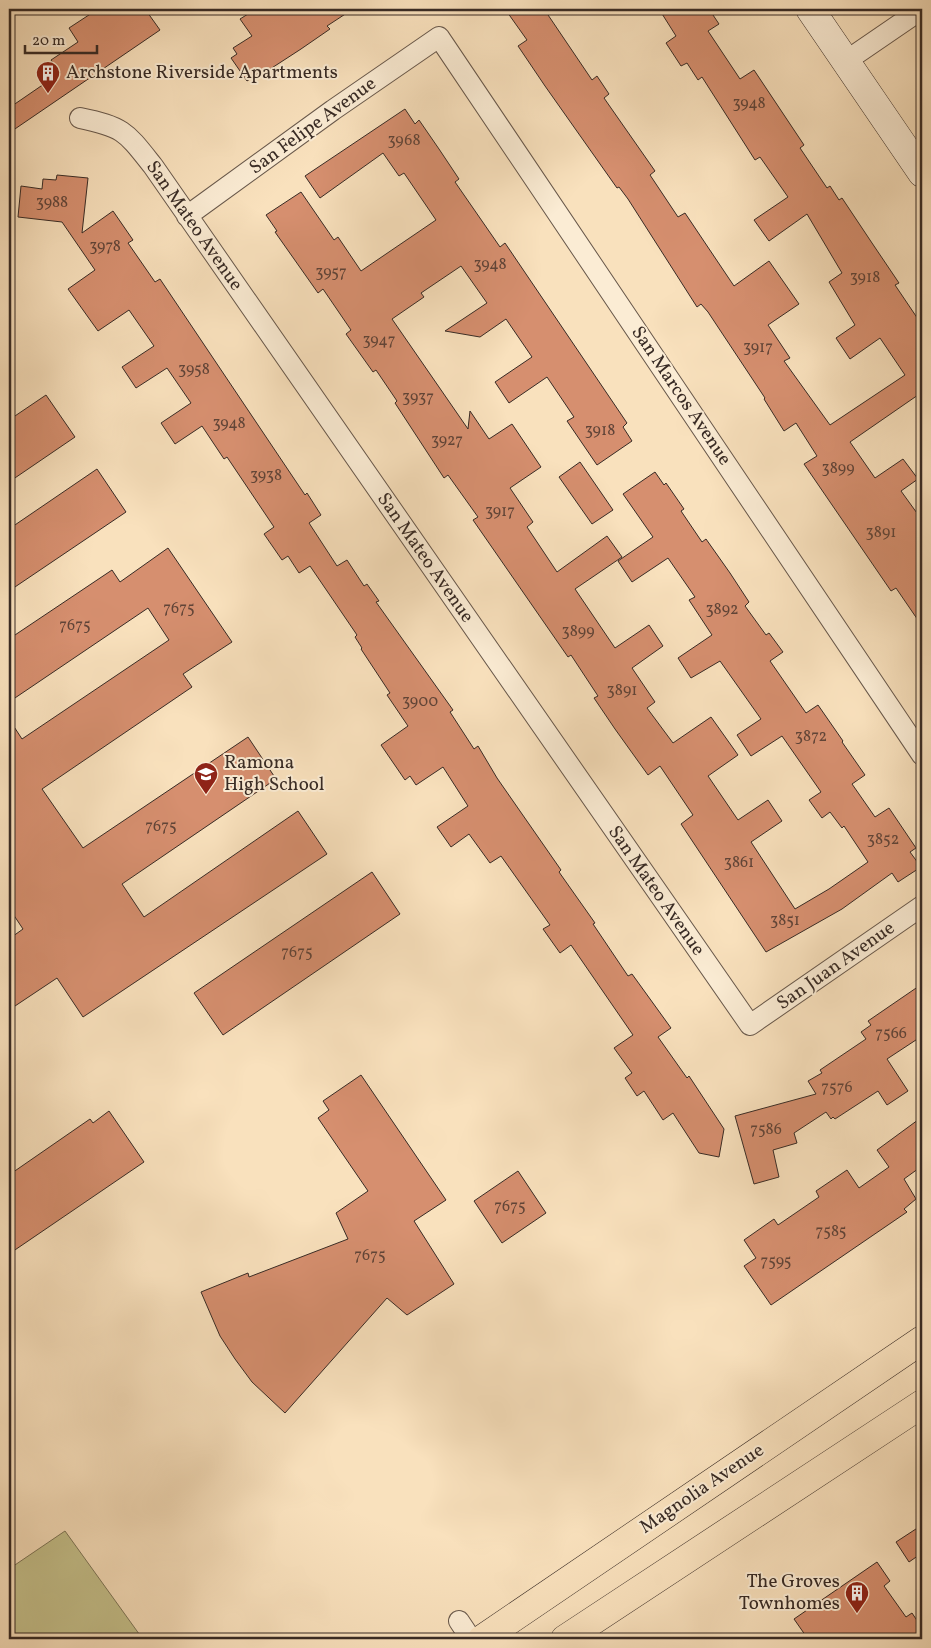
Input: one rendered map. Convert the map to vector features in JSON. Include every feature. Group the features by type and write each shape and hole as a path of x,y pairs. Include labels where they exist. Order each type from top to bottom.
{"main road":[{"path":"810,9 922,173"},
{"name":"Magnolia Avenue","path":"482,1639 922,1340"},
{"path":"565,1639 922,1404"}],"street":[{"path":"846,61 922,9"},
{"name":"San Felipe Avenue","path":"187,216 325,116 439,37"},
{"name":"San Marcos Avenue","path":"439,37 922,756"},
{"name":"San Mateo Avenue","path":"80,118 108,124 129,135 750,1025"},
{"name":"San Juan Avenue","path":"750,1025 922,906"},
{"path":"459,1620 471,1639"}],"shaded area":[{"path":"65,1531 143,1639 9,1639 9,1569"}],"building":[{"path":"98,9 145,9 160,30 9,133 9,108 60,73 51,60 78,42 69,28"},
{"path":"256,9 353,9 327,26 330,29 301,49 261,75 260,72 247,81 231,58 237,54 233,48 252,36 240,19"},
{"path":"505,9 544,9 592,80 597,76 609,94 604,98 655,171 650,175 678,217 685,213 734,286 769,261 799,304 768,325 790,358 784,361 830,425 905,375 880,338 850,359 836,338 855,325 829,282 842,273 807,214 769,241 754,220 788,197 760,157 755,160 702,77 698,80 687,63 681,66 666,43 676,36 659,9 709,9 719,24 708,31 740,79 754,70 804,145 800,148 827,188 830,186 839,200 842,198 899,283 895,285 922,325 922,401 918,395 850,442 875,478 903,459 918,479 901,491 922,520 922,626 896,588 891,591 804,464 817,456 796,423 784,431 765,398 708,312 701,304 697,307 628,199 619,187 617,188 545,86 518,46 527,40"},
{"path":"405,109 415,124 419,120 439,149 459,179 455,182 500,247 505,243 627,423 623,427 632,441 597,465 567,421 574,417 547,377 509,403 495,382 532,357 506,319 480,337 445,331 487,303 461,266 421,293 424,297 392,319 468,429 470,411 489,439 512,424 541,467 510,488 533,522 527,527 557,572 607,536 622,557 575,589 615,648 649,625 663,646 632,668 655,702 647,708 673,743 711,717 738,755 708,776 738,820 768,800 782,821 751,842 795,909 829,889 868,862 844,826 842,828 830,812 822,818 809,800 821,792 782,736 751,756 737,735 761,719 720,661 691,678 678,658 712,635 689,600 695,597 668,558 632,582 618,561 653,537 623,494 655,472 664,485 666,483 684,509 681,511 702,542 706,539 730,573 749,602 745,606 766,635 769,633 783,652 770,661 806,713 818,705 865,775 852,784 875,817 889,808 916,848 910,852 921,867 898,882 892,873 842,909 766,952 681,824 693,815 660,766 648,775 615,729 594,698 598,696 571,655 568,657 473,520 478,517 448,475 444,478 395,403 397,401 376,370 373,372 346,334 351,330 323,289 318,293 275,232 277,231 266,215 301,192 334,240 338,237 361,271 436,220 404,173 399,176 383,153 320,198 305,176"},
{"path":"57,175 88,178 82,233 113,211 133,240 128,243 155,282 160,279 305,495 307,493 321,515 309,523 337,566 347,560 364,586 367,584 379,601 376,602 453,710 450,712 474,749 478,746 497,778 561,870 559,872 595,923 593,924 628,976 632,974 671,1028 658,1037 687,1078 689,1076 724,1129 719,1157 699,1153 673,1113 663,1120 644,1091 637,1096 625,1078 632,1073 614,1048 633,1035 571,945 560,953 543,929 550,925 501,856 490,863 469,834 451,847 437,827 468,806 443,767 416,785 410,776 405,780 381,745 408,726 387,695 390,693 361,649 355,637 357,635 310,566 299,573 288,556 282,560 264,534 274,527 227,457 224,459 202,426 175,444 161,423 191,403 167,368 136,388 122,367 154,346 129,310 98,331 68,289 95,270 62,222 18,217 21,186 42,189 43,179 56,180"},
{"path":"46,395 75,437 9,482 9,420"},
{"path":"580,462 613,510 592,524 559,477"},
{"path":"97,469 126,512 9,591 9,529"},
{"name":"Ramona High School","path":"168,548 232,642 183,674 192,687 42,789 83,848 248,737 276,779 122,884 144,917 298,811 327,854 83,1017 57,978 9,1010 9,939 23,929 9,908 9,719 22,739 169,640 148,608 9,702 9,639 112,570 120,582"},
{"path":"372,872 400,914 223,1035 194,993"},
{"path":"922,984 922,1036 887,1059 908,1091 887,1105 878,1091 835,1119 833,1117 831,1119 826,1112 794,1133 797,1143 773,1150 779,1177 754,1184 735,1116 816,1094 808,1081 822,1073 820,1070 866,1039 861,1032 871,1025 868,1021"},
{"path":"361,1075 446,1200 414,1221 454,1284 407,1315 387,1298 285,1413 252,1382 235,1359 220,1336 201,1292 248,1273 249,1277 348,1239 336,1213 368,1191 318,1118 329,1110 323,1101"},
{"path":"109,1111 144,1162 9,1254 9,1175 90,1119 93,1123"},
{"path":"922,1117 922,1166 904,1179 916,1199 904,1209 907,1212 771,1305 744,1266 756,1258 744,1240 774,1219 778,1225 819,1197 816,1191 847,1170 859,1188 889,1167 877,1150"},
{"path":"518,1171 546,1213 502,1243 474,1201"},
{"path":"922,1525 922,1553 909,1562 896,1542"},
{"path":"877,1562 890,1581 884,1586 906,1617 912,1613 922,1628 922,1639 808,1639 794,1619"}],"place":[{"name":"Archstone Riverside Apartments","path":"48,94"},
{"name":"Ramona High School","path":"206,795"},
{"name":"The Groves Townhomes","path":"857,1614"}]}
